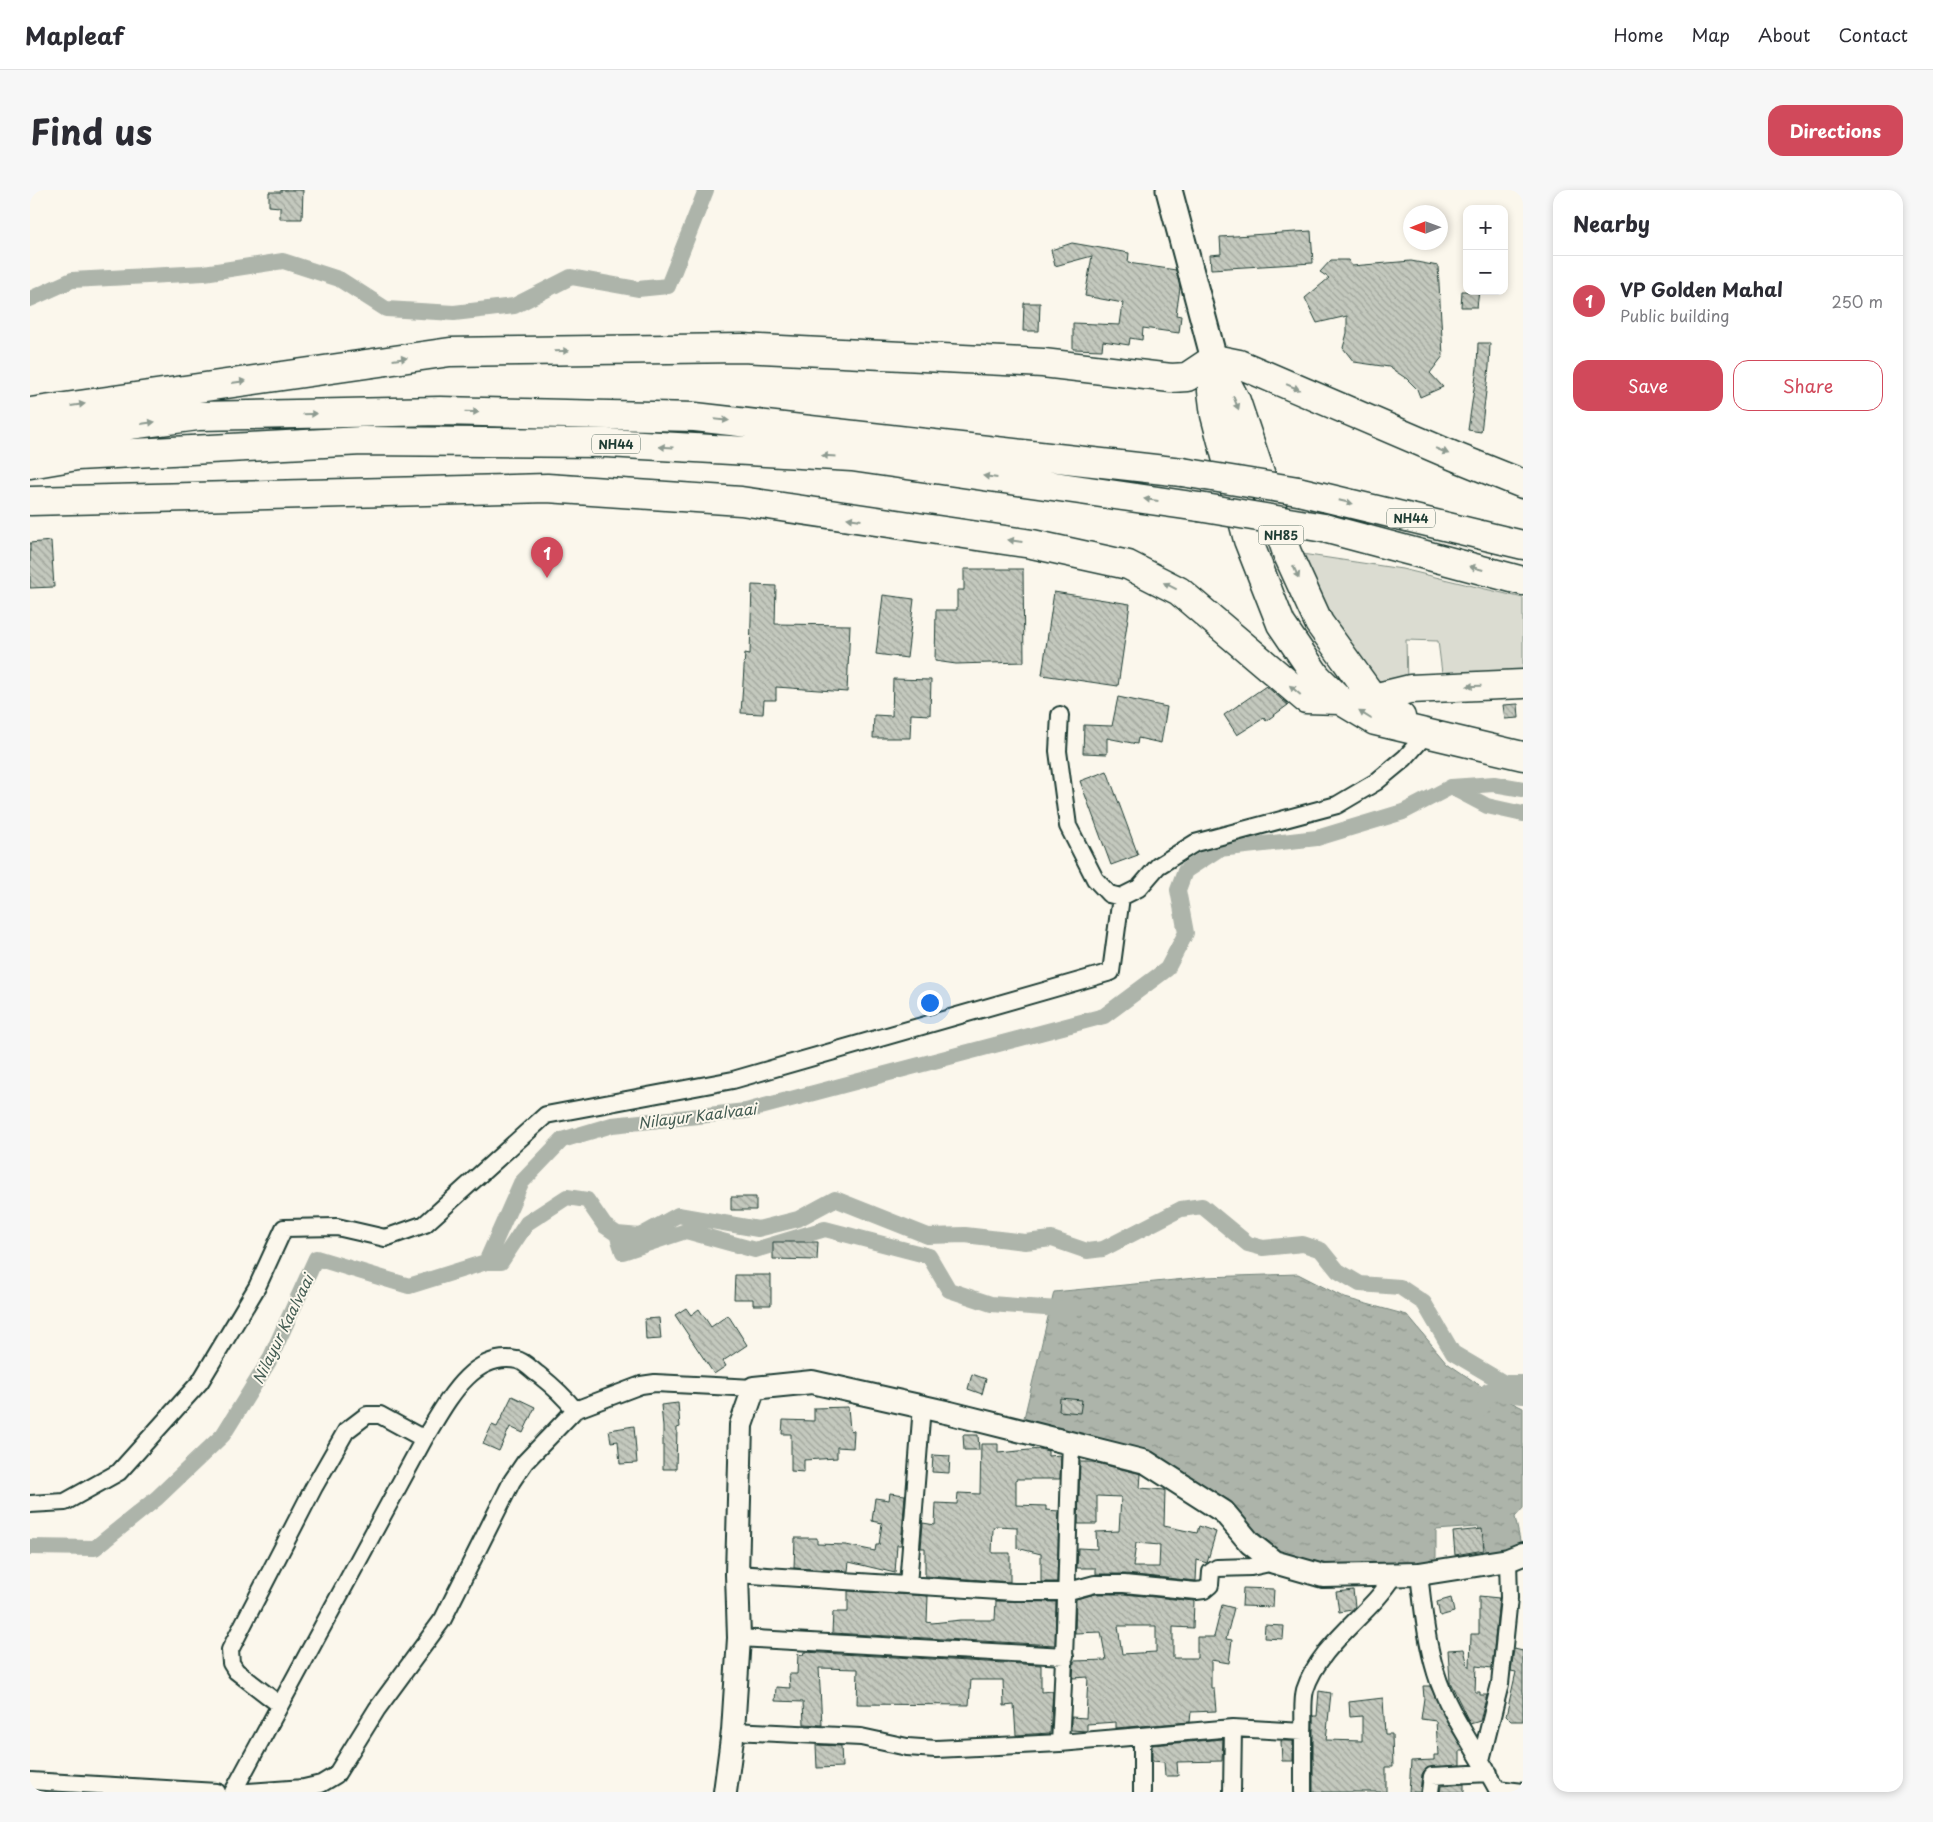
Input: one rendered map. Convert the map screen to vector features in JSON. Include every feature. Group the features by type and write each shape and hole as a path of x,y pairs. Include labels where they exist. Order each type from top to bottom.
{"highway":[{"path":"30,412 450,352 742,348 1043,364 1171,378 1187,376 1214,360 1239,364 1523,484"},
{"name":"NH85","path":"1214,360 1236,400 1287,553 1320,623 1373,698 1427,733"},
{"name":"NH85","path":"1214,360 1212,391 1215,415 1248,540 1281,624 1317,677 1340,700 1375,721 1523,756"},
{"name":"NH44","path":"30,438 198,416 440,411 695,417 1182,472 1298,491 1523,545"},
{"name":"NH44","path":"30,464 77,456 362,441 607,443 852,457 1199,507 1324,528 1523,581"},
{"path":"30,500 547,488 741,501 1032,544 1128,565 1179,591 1306,699 1340,700"},
{"path":"1373,698 1410,688 1523,684"}],"main road":[{"path":"1169,190 1214,360"},
{"path":"724,1792 733,1731 739,1638 737,1574 741,1425 754,1388 812,1382 922,1406 1146,1462 1224,1512 1250,1543 1274,1562 1323,1576 1419,1574 1515,1557"}],"street":[{"path":"1060,715 1058,751 1068,826 1096,879 1109,894 1121,897 1139,888 1158,866 1195,843 1337,805 1376,782 1405,758 1427,733"},
{"path":"30,1504 65,1502 120,1472 200,1382 257,1287 284,1228 337,1227 385,1238 425,1224 546,1116 734,1080 1111,972 1121,897"},
{"path":"234,1792 424,1439 448,1400 472,1370 497,1360 519,1360 564,1395 575,1410"},
{"path":"248,1792 304,1788 321,1784 336,1775 377,1708 443,1618 512,1481 525,1462 575,1410 641,1385 655,1383 754,1388"},
{"path":"908,1585 922,1406"},
{"path":"280,1706 236,1671 231,1663 230,1650 314,1487 346,1431 368,1415 380,1415 424,1439"},
{"path":"1060,1743 1066,1656 1065,1592 1071,1443"},
{"path":"1485,1767 1500,1684 1515,1557"},
{"path":"737,1574 1014,1592 1065,1592 1105,1584 1204,1590 1210,1585 1211,1572 1217,1568 1251,1567 1274,1562"},
{"path":"1419,1574 1426,1629 1436,1674 1498,1790 1523,1792"},
{"path":"1303,1792 1305,1691 1315,1668 1351,1625 1384,1592 1394,1576"},
{"path":"739,1638 1066,1656"},
{"path":"733,1731 861,1737 907,1747 936,1749 1060,1743 1233,1728 1303,1732"},
{"path":"1232,1792 1233,1728"},
{"path":"1142,1736 1142,1792"},
{"path":"1430,1792 1432,1776 1485,1767"},
{"path":"30,1781 218,1792"}],"shaded area":[{"path":"1295,553 1402,569 1523,598 1523,673 1443,681 1438,641 1406,640 1407,685 1373,680 1327,621"}],"water":[{"path":"1298,1274 1345,1298 1407,1315 1447,1363 1488,1391 1523,1408 1523,1508 1515,1517 1521,1545 1487,1553 1478,1527 1436,1530 1436,1565 1312,1566 1277,1554 1221,1500 1023,1422 1054,1292 1205,1277"}],"building":[{"path":"281,190 303,190 302,219 280,219 280,207 269,206 269,192 281,192"},
{"path":"1311,231 1313,263 1211,269 1210,255 1221,254 1220,237"},
{"path":"1072,243 1129,253 1128,263 1176,270 1180,288 1176,315 1181,316 1179,333 1143,328 1142,340 1130,338 1129,345 1103,341 1102,350 1073,349 1073,323 1120,325 1123,303 1085,296 1092,256 1055,266 1051,250"},
{"path":"1331,260 1348,260 1352,266 1411,261 1438,266 1443,356 1430,373 1443,387 1420,397 1417,389 1407,379 1389,367 1354,362 1343,348 1347,333 1347,316 1317,323 1305,298 1329,278 1320,272"},
{"path":"1462,291 1463,295 1478,295 1477,307 1461,307"},
{"path":"1024,303 1040,303 1039,331 1023,331"},
{"path":"1478,343 1490,343 1481,432 1468,430 1477,368"},
{"path":"51,541 54,587 30,588 30,543"},
{"path":"964,569 1023,569 1024,662 956,664 935,661 936,610 957,610 957,590 964,590"},
{"path":"752,585 776,586 775,624 850,625 847,692 776,687 776,700 764,700 763,714 741,713 745,653 750,654"},
{"path":"1054,592 1130,604 1118,686 1042,675"},
{"path":"883,595 914,599 907,658 876,654"},
{"path":"893,679 931,680 930,715 911,714 910,738 873,738 874,715 892,716"},
{"path":"1266,686 1288,705 1266,721 1264,718 1237,735 1224,715"},
{"path":"1118,697 1167,707 1161,743 1138,738 1137,744 1107,738 1107,754 1083,753 1084,725 1112,726"},
{"path":"1518,704 1519,718 1505,719 1503,705"},
{"path":"1107,771 1138,855 1111,865 1080,781"},
{"path":"731,1197 756,1197 756,1210 731,1210"},
{"path":"773,1242 818,1242 817,1260 773,1259"},
{"path":"735,1275 771,1275 771,1305 753,1305 753,1299 734,1299"},
{"path":"686,1308 691,1315 699,1309 711,1327 728,1315 747,1345 723,1361 726,1366 714,1374 675,1315"},
{"path":"659,1318 661,1339 646,1340 645,1319"},
{"path":"972,1374 986,1379 982,1394 968,1389"},
{"path":"512,1396 535,1407 523,1433 510,1427 499,1451 483,1444 492,1425 497,1427"},
{"path":"1060,1398 1082,1400 1080,1413 1059,1411"},
{"path":"678,1403 680,1427 677,1428 676,1469 663,1469 661,1405"},
{"path":"848,1407 850,1430 854,1431 853,1448 837,1447 837,1458 804,1460 804,1472 791,1471 791,1434 782,1434 783,1420 814,1421 814,1408"},
{"path":"634,1426 637,1463 620,1464 618,1441 611,1442 609,1430"},
{"path":"963,1435 978,1435 979,1450 964,1450"},
{"path":"981,1444 998,1444 998,1453 1040,1449 1048,1451 1048,1456 1061,1455 1060,1479 1016,1479 1016,1505 1046,1506 1046,1510 1059,1511 1057,1582 1041,1582 1041,1554 1017,1548 1017,1527 995,1526 993,1529 992,1553 1010,1553 1010,1582 925,1576 925,1548 921,1548 923,1523 935,1525 936,1503 957,1504 958,1493 980,1494"},
{"path":"933,1455 950,1456 949,1473 932,1472"},
{"path":"1080,1462 1093,1462 1141,1474 1140,1488 1165,1490 1164,1526 1197,1533 1199,1526 1216,1532 1207,1563 1197,1560 1196,1581 1125,1574 1096,1574 1096,1568 1077,1568 1078,1548 1097,1549 1096,1532 1119,1531 1121,1497 1097,1496 1097,1524 1078,1524","holes":["1136,1543 1160,1545 1159,1567 1133,1567"]},
{"path":"890,1493 905,1495 901,1545 897,1545 895,1573 849,1562 848,1571 794,1568 795,1538 817,1538 817,1544 846,1545 875,1551 876,1545 879,1545 882,1523 872,1521 875,1498 889,1500"},
{"path":"1482,1529 1484,1550 1455,1555 1453,1532"},
{"path":"1243,1588 1274,1589 1273,1607 1242,1606"},
{"path":"1353,1590 1355,1606 1352,1610 1339,1612 1336,1592"},
{"path":"848,1591 928,1596 927,1622 932,1623 961,1620 995,1620 996,1601 1056,1602 1055,1645 832,1633 833,1612 848,1612"},
{"path":"1096,1594 1124,1594 1194,1601 1193,1628 1173,1627 1173,1658 1197,1658 1197,1637 1214,1637 1222,1605 1234,1608 1226,1639 1232,1640 1229,1663 1211,1660 1211,1688 1214,1688 1216,1711 1191,1712 1190,1722 1116,1728 1116,1722 1087,1724 1087,1731 1071,1730 1071,1717 1086,1718 1088,1677 1073,1678 1074,1661 1106,1660 1101,1632 1075,1633 1076,1599","holes":["1118,1626 1156,1626 1156,1652 1122,1654"]},
{"path":"1479,1596 1499,1598 1492,1668 1476,1666 1475,1692 1480,1692 1480,1695 1487,1695 1480,1721 1470,1724 1450,1682 1448,1650 1464,1649 1468,1666 1470,1666 1471,1634 1479,1634"},
{"path":"1451,1598 1454,1612 1440,1616 1437,1602"},
{"path":"1265,1625 1284,1626 1283,1639 1264,1638"},
{"path":"1514,1649 1523,1651 1523,1721 1511,1721 1506,1716 1516,1672 1511,1671"},
{"path":"804,1652 1041,1665 1041,1692 1053,1691 1050,1733 1016,1735 1014,1705 1004,1706 1003,1680 971,1680 969,1705 857,1704 858,1669 819,1668 822,1725 804,1724 803,1702 775,1701 776,1687 790,1688 789,1674 797,1674 798,1654 803,1655"},
{"path":"1423,1686 1430,1686 1464,1751 1460,1751 1460,1765 1427,1768 1422,1774 1420,1792 1409,1792 1411,1761 1434,1760 1434,1755 1438,1755 1436,1721 1421,1719 1424,1698"},
{"path":"1319,1691 1331,1693 1326,1740 1362,1741 1362,1716 1350,1717 1349,1702 1383,1698 1385,1734 1392,1734 1393,1767 1386,1767 1386,1792 1313,1792 1313,1716 1317,1716"},
{"path":"1223,1739 1222,1761 1177,1762 1178,1776 1165,1776 1164,1762 1152,1761 1152,1745"},
{"path":"1281,1741 1293,1741 1293,1761 1282,1761"},
{"path":"816,1745 841,1746 842,1767 817,1768"},
{"path":"1464,1784 1464,1792 1440,1792 1441,1786"}],"waterway":[{"path":"30,299 72,280 204,273 283,261 339,279 386,309 454,313 514,306 571,277 638,289 668,286 706,190"},
{"name":"Nilayur Kaalvaai","path":"30,1547 95,1548 157,1498 223,1435 269,1361 316,1258 409,1286 486,1262 521,1183 562,1140 612,1125 746,1111 1104,1016 1167,969 1186,933 1178,890 1185,871 1219,849 1317,838 1403,812 1451,787 1494,784 1523,789"},
{"path":"1451,787 1487,806 1523,814"},
{"path":"486,1262 501,1262 527,1223 567,1197 587,1200 605,1226 617,1234 640,1236 678,1215 758,1229 798,1219 835,1199 928,1236 965,1235 1025,1242 1052,1239 1087,1251 1103,1249 1181,1209 1202,1206 1248,1244 1263,1248 1303,1244 1321,1250 1338,1271 1360,1284 1400,1287 1424,1303 1453,1353 1504,1383 1523,1383"},
{"path":"617,1234 623,1252 686,1231 755,1250 825,1229 929,1256 949,1290 991,1304 1072,1310"},
{"path":"1480,1410 1488,1391 1523,1396"}],"place":[{"name":"VP Golden Mahal","path":"547,578"}]}
